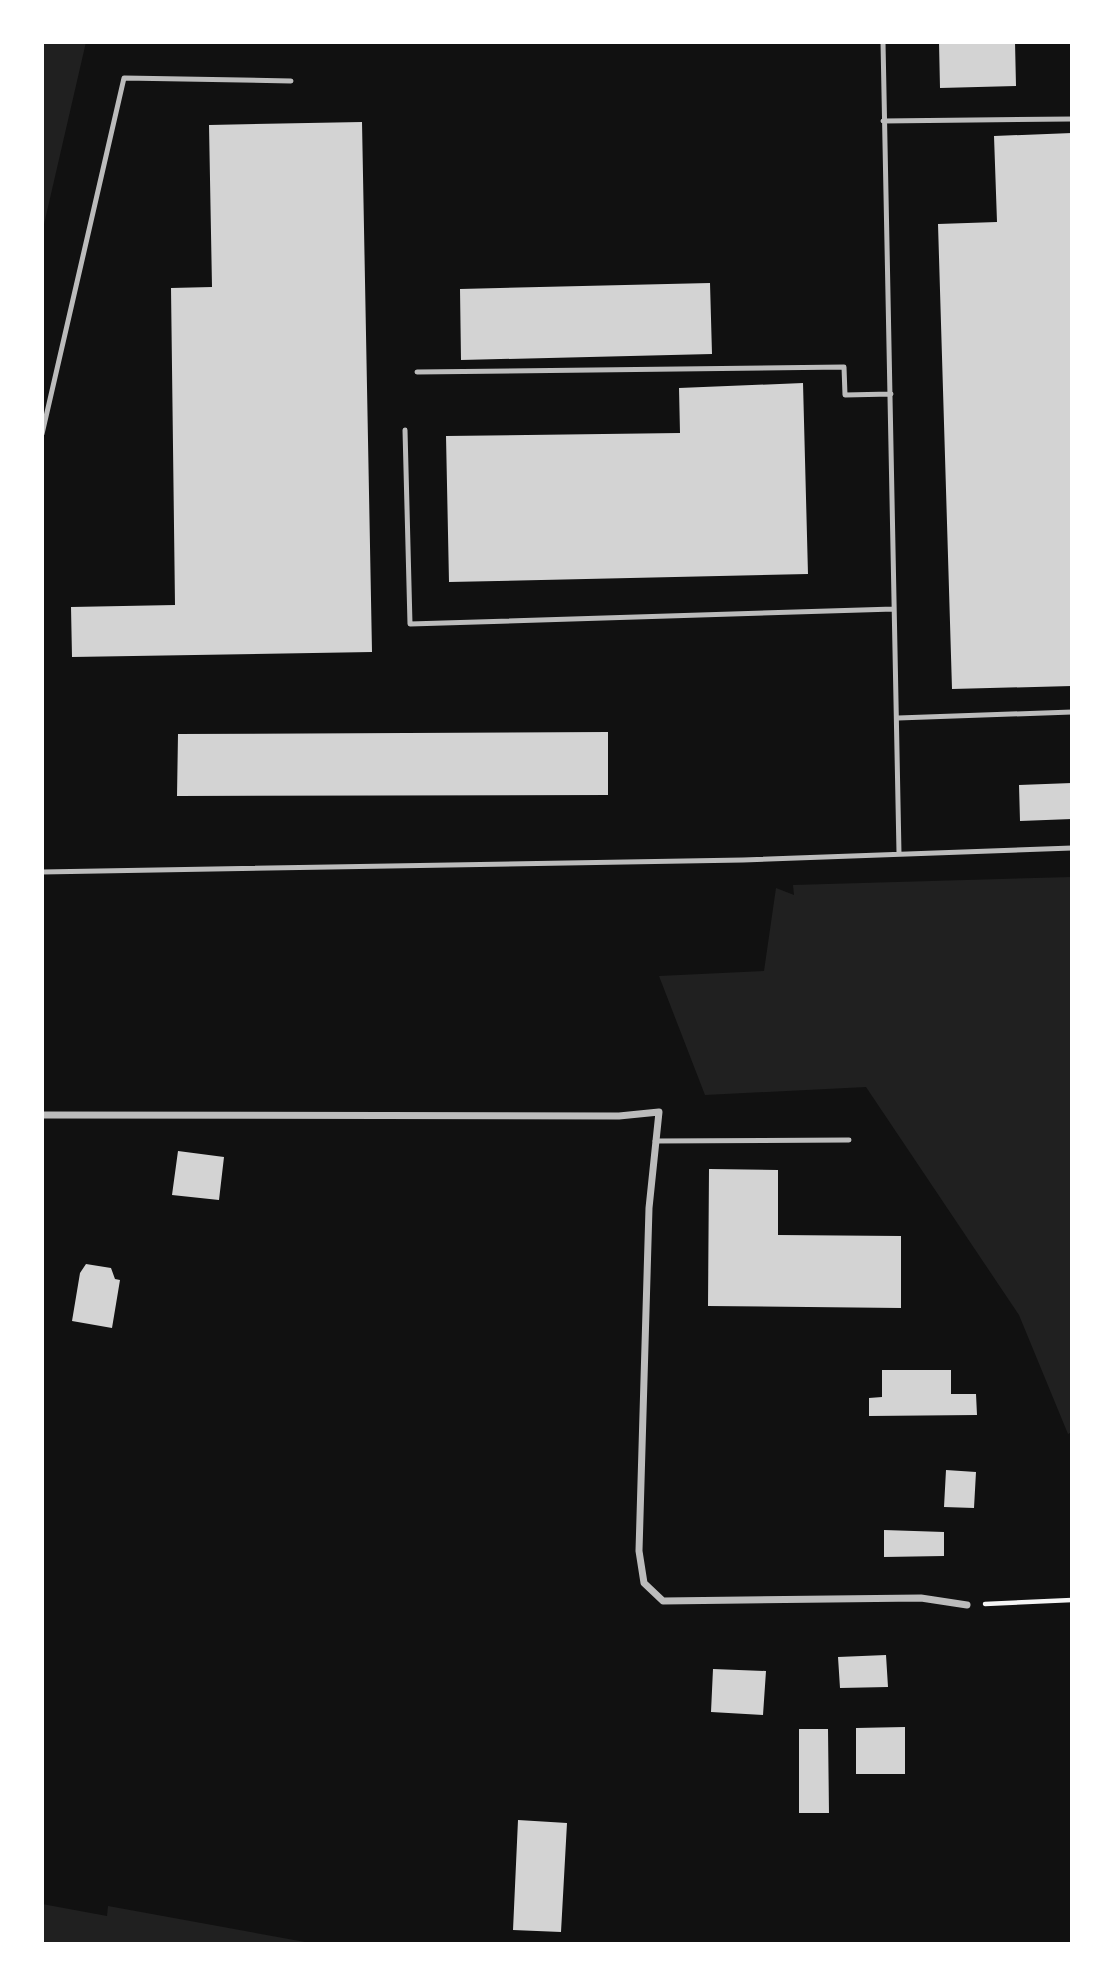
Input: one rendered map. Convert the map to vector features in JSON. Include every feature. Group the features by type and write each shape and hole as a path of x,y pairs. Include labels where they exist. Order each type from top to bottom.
{"street":[{"path":"42,1115 619,1116 659,1112 649,1208 639,1551 645,1583 663,1601 921,1598 967,1605"}],"lane":[{"path":"883,42 899,853"},
{"path":"42,434 124,78 291,81"},
{"path":"883,121 1072,119"},
{"path":"417,372 844,367 845,396 891,394"},
{"path":"405,430 410,624 894,609"},
{"path":"898,718 1072,712"},
{"path":"42,873 743,860 1072,848"},
{"path":"655,1141 849,1140"}],"path":[{"path":"967,1605 1072,1600"}],"shaded area":[{"path":"42,42 86,42 42,233"},
{"path":"1072,877 1072,1432 1068,1434 1019,1315 866,1087 705,1095 659,976 764,971 776,888 794,895 793,885"},
{"path":"42,1904 107,1916 108,1906 316,1944 42,1944"}],"building":[{"path":"939,42 1015,42 1016,86 940,88"},
{"path":"362,122 372,652 72,657 71,607 175,605 171,288 212,287 209,125"},
{"path":"1072,133 1072,686 952,689 938,224 997,222 994,136"},
{"path":"710,283 712,354 461,360 460,289"},
{"path":"803,383 808,574 449,582 446,436 680,433 679,388"},
{"path":"608,732 608,795 177,796 178,734"},
{"path":"1072,783 1072,819 1020,821 1019,785"},
{"path":"178,1151 224,1157 219,1200 172,1195"},
{"path":"709,1169 778,1170 778,1235 901,1236 901,1308 708,1306"},
{"path":"86,1264 111,1268 115,1279 120,1280 112,1328 72,1321 80,1273"},
{"path":"882,1370 951,1370 951,1394 976,1394 977,1415 869,1416 869,1398 882,1397"},
{"path":"946,1470 976,1472 974,1508 944,1507"},
{"path":"884,1530 944,1532 944,1556 884,1557"},
{"path":"886,1655 888,1687 840,1688 838,1657"},
{"path":"713,1669 766,1671 763,1715 711,1712"},
{"path":"905,1727 905,1774 856,1774 856,1728"},
{"path":"799,1729 828,1729 829,1813 799,1813"},
{"path":"518,1820 567,1823 561,1932 513,1930"}]}
